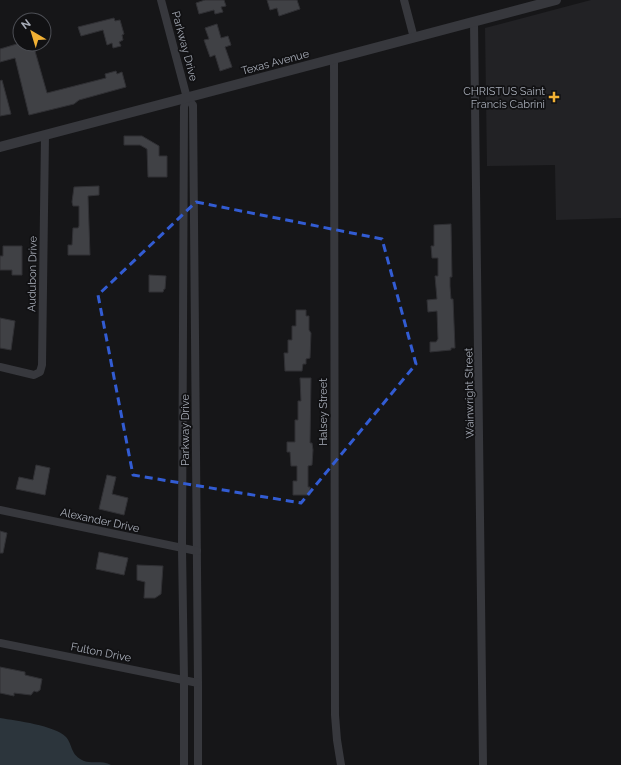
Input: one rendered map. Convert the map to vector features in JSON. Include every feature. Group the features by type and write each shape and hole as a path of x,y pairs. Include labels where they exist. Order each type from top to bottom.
{"street":[{"name":"Parkway Drive","path":"161,0 187,98 193,105 198,765"},
{"path":"404,0 414,38"},
{"name":"Texas Avenue","path":"0,147 556,0"},
{"name":"Wainwright Street","path":"474,22 483,765"},
{"name":"Halsey Street","path":"334,59 335,715 341,765"},
{"name":"Parkway Drive","path":"184,765 182,548 184,107 187,98"},
{"name":"Audubon Drive","path":"0,367 34,375 40,372 42,365 45,136"},
{"name":"Alexander Drive","path":"0,510 196,551"},
{"name":"Fulton Drive","path":"0,643 198,683"}],"highlighted area":[{"path":"196,202 382,239 416,364 301,503 133,475 98,295"}],"shaded area":[{"name":"CHRISTUS Saint Francis Cabrini","path":"591,0 621,0 621,218 556,220 555,165 487,166 485,28"},
{"path":"0,718 35,724 53,729 66,737 74,753 79,759 87,762 111,765 0,765"}],"building":[{"path":"205,0 224,0 226,6 221,7 223,12 215,14 214,10 199,14 196,3"},
{"path":"267,0 297,0 300,9 279,16 277,8 270,10"},
{"path":"114,18 115,21 120,20 124,34 122,35 123,40 119,42 121,46 113,48 112,43 107,45 103,30 81,36 78,27"},
{"path":"217,24 221,38 228,36 231,45 225,47 232,67 220,71 215,55 210,57 204,40 209,39 205,28"},
{"path":"12,45 12,52 35,52 47,93 106,78 105,74 116,71 117,74 122,72 126,87 79,100 74,104 29,115 15,58 0,62 0,49"},
{"path":"2,80 11,114 0,116 0,81"},
{"path":"124,136 142,136 159,146 159,156 167,156 167,177 148,177 147,149 140,145 124,145"},
{"path":"99,186 99,195 88,196 90,255 68,255 68,245 72,245 73,228 78,228 79,226 79,206 73,206 72,202 74,187"},
{"path":"451,224 452,277 450,277 450,286 451,299 453,299 455,348 451,348 451,350 430,352 430,342 436,342 438,339 437,311 428,312 427,300 437,299 435,276 438,276 438,258 432,258 431,246 434,246 434,225"},
{"path":"3,246 22,246 22,275 12,275 12,270 0,270 0,256 3,256"},
{"path":"149,275 166,276 165,289 163,292 149,292"},
{"path":"296,310 306,310 306,316 309,316 309,330 311,333 310,358 306,359 306,364 303,364 302,371 285,371 284,353 288,353 288,340 292,340 292,326 296,326"},
{"path":"0,318 15,321 11,350 0,348"},
{"path":"300,378 311,378 310,443 312,443 313,450 312,465 308,466 308,487 310,487 310,495 293,495 293,481 297,481 297,466 291,466 290,452 287,452 287,442 295,442 295,420 298,420 298,401 301,401"},
{"path":"36,465 50,468 45,495 16,489 19,477 33,480"},
{"path":"107,475 116,477 112,494 128,498 124,515 99,509"},
{"path":"0,531 7,533 3,553 0,553"},
{"path":"99,552 128,558 124,575 96,569"},
{"path":"137,565 163,566 161,594 155,598 144,598 145,582 137,580"},
{"path":"0,667 25,672 25,675 42,679 40,690 37,692 34,691 31,695 14,693 14,696 0,693"}],"place":[{"name":"CHRISTUS Saint Francis Cabrini","path":"554,97"}]}
